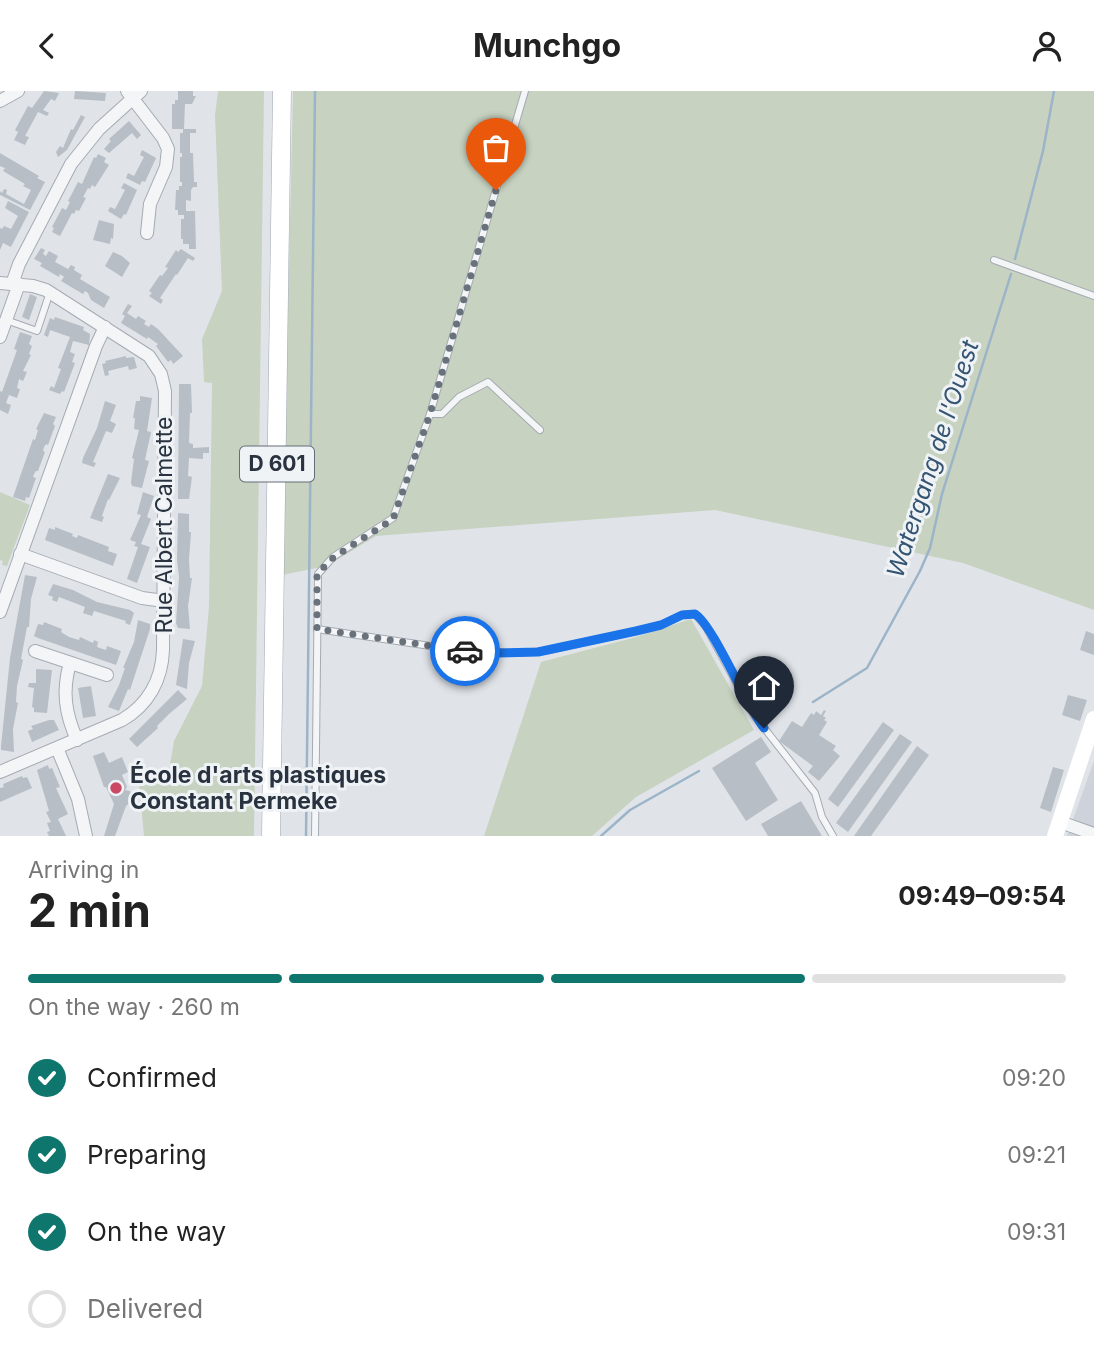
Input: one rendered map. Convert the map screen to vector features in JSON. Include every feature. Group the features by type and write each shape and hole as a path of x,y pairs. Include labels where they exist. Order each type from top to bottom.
{"main road":[{"name":"D 601","path":"263,836 274,91"},
{"name":"D 601","path":"271,836 282,91"},
{"path":"1057,829 1094,719"}],"street":[{"path":"0,101 18,91"},
{"path":"0,337 6,320 10,283 71,164 99,129 133,94 168,149 166,167 151,199 147,233"},
{"name":"Rue Albert Calmette","path":"0,772 128,717 151,694 162,664 164,601 166,435 164,382 157,366 149,356 50,292 37,286 10,283"},
{"path":"0,613 105,327"},
{"path":"20,554 146,600 164,601"},
{"path":"35,651 107,675"},
{"path":"70,663 64,687 66,710 77,740"},
{"path":"57,748 78,799 86,836"},
{"path":"1057,829 1094,834"}],"lane":[{"path":"315,836 317,574 334,557 393,519 430,414 525,91"},
{"path":"994,260 1094,296"},
{"path":"6,320 37,331 50,292"},
{"path":"430,414 442,414 459,397 488,381 540,430"},
{"path":"317,629 457,650 516,653 544,651 636,631 661,625 682,615 695,614 706,627 750,708 812,787 825,824 833,836"}],"shaded area":[{"path":"1094,761 1094,836 1067,836"}],"green space":[{"path":"218,91 264,91 254,836 144,836 139,782 168,777 174,741 202,686 209,607 212,383 204,382 202,339 222,291 215,115"},
{"path":"293,91 1094,91 1094,610 963,563 715,510 376,536 327,566 282,575"},
{"path":"0,492 30,505 7,566 2,565 3,561 0,560"},
{"path":"691,619 754,730 636,797 592,836 484,836 541,662 636,637"}],"building":[{"path":"44,91 59,93 55,101 51,99 43,110 49,113 47,116 38,112 25,136 29,137 25,145 14,140 18,132 15,130 28,106 32,108"},
{"path":"75,91 106,93 105,101 74,99"},
{"path":"178,91 193,91 193,96 196,96 192,104 185,104 184,129 172,129 172,104 178,100"},
{"path":"81,115 85,117 67,150 58,157 56,152 60,146 63,148"},
{"path":"129,121 141,135 137,139 132,133 109,153 104,149 111,141 109,139"},
{"path":"183,129 196,129 196,133 190,133 190,153 193,153 194,182 197,182 197,187 191,190 191,201 186,200 186,211 195,211 196,249 189,249 189,244 183,244 181,219 184,219 184,215 178,215 178,210 175,210 176,190 182,186 180,133 183,133"},
{"path":"142,150 156,158 145,182 142,181 140,185 126,178 128,173 134,176 144,157 140,155"},
{"path":"0,153 45,182 30,210 0,195 0,191 2,193 4,189 7,190 6,194 24,204 31,190 3,171 5,168 0,166"},
{"path":"98,154 106,158 104,162 109,165 95,187 92,185 88,188 79,211 72,213 60,236 52,232 62,208 66,210 78,182 82,184 94,157"},
{"path":"124,183 137,190 126,215 121,219 108,211 110,207 115,209 125,190 121,188"},
{"path":"8,201 29,212 11,247 3,243 0,250 0,228 4,226 11,229 18,216 5,208"},
{"path":"99,220 114,224 110,244 93,240"},
{"path":"41,248 45,250 43,254 46,256 49,251 58,256 55,262 68,269 71,265 75,267 74,270 82,275 80,279 110,297 104,308 91,300 85,291 83,294 61,281 64,277 60,274 59,277 40,266 42,263 34,259"},
{"path":"181,249 195,258 193,261 188,258 176,274 160,298 163,300 161,304 149,296 152,293 149,291 168,268 165,267 176,250 178,252"},
{"path":"113,252 130,263 122,277 105,266"},
{"path":"30,294 37,297 29,320 22,317"},
{"path":"128,304 132,306 127,313 136,319 138,316 146,321 144,324 149,327 151,324 158,329 183,356 173,364 171,360 168,362 156,346 158,344 121,323 125,316 122,314"},
{"path":"55,317 84,327 83,330 90,334 89,345 73,341 70,352 75,354 72,362 75,363 64,392 60,394 49,390 51,386 54,388 61,369 58,368 70,337 50,330 48,337 44,335 50,318 54,320"},
{"path":"20,332 32,336 29,344 32,346 31,355 23,371 27,372 23,381 19,379 17,398 9,395 6,403 11,405 8,414 0,410 0,391 2,392 17,350 14,349"},
{"path":"134,357 137,368 129,370 128,366 108,371 109,375 105,376 102,364 106,363 105,361"},
{"path":"179,384 191,384 189,443 193,444 193,448 209,447 209,453 203,453 203,459 189,458 188,476 192,477 189,499 178,499"},
{"path":"140,396 152,398 147,431 151,432 145,460 149,461 142,488 132,486 131,482 132,458 139,430 134,429 133,418 136,401 140,401"},
{"path":"105,401 116,405 110,421 116,424 112,433 106,431 93,462 96,463 94,467 82,463"},
{"path":"44,413 56,417 53,424 55,426 48,445 44,447 45,452 38,471 34,474 33,477 36,478 29,498 26,497 25,501 13,497"},
{"path":"108,474 120,478 108,499 102,522 90,518"},
{"path":"143,492 154,496 147,517 151,519 141,544 150,547 137,583 127,579 138,547 134,546 136,542 130,540 141,515 137,514"},
{"path":"178,513 189,514 191,532 189,560 192,578 188,606 190,629 178,628 176,623 179,577"},
{"path":"55,527 77,538 78,535 109,547 108,551 117,554 113,566 45,540 49,528 55,530"},
{"path":"25,575 37,577 17,686 14,752 1,750 1,746 10,658"},
{"path":"53,584 97,602 130,610 134,613 130,625 125,623 126,621 94,611 92,616 83,613 85,607 59,597 57,602 52,600 53,597 48,595"},
{"path":"138,620 150,624 150,629 130,690 128,689 119,711 108,707 134,642"},
{"path":"44,622 62,629 61,632 69,637 79,640 80,637 93,643 94,640 98,642 97,647 106,650 107,646 121,651 116,665 34,636 38,624 43,625"},
{"path":"1086,631 1094,634 1094,655 1080,650"},
{"path":"183,639 195,641 189,663 187,689 176,685"},
{"path":"36,669 52,670 47,713 34,712 32,707 34,688 28,687 29,683 36,683"},
{"path":"91,686 96,716 83,718 78,688"},
{"path":"178,690 187,699 137,747 129,739"},
{"path":"1068,695 1087,700 1080,721 1062,715"},
{"path":"824,710 824,720 827,722 819,735 836,746 833,750 840,756 819,781 808,772 813,766 779,741 792,721 802,727 811,713 814,715 816,711 821,715"},
{"path":"54,720 59,730 32,742 28,731 33,729 31,726"},
{"path":"883,722 894,730 838,807 828,799"},
{"path":"900,734 912,742 848,832 836,823"},
{"path":"761,737 771,752 755,763 778,800 746,821 712,768"},
{"path":"917,746 929,755 871,836 854,836"},
{"path":"104,752 109,763 122,757 128,772 122,775 127,787 125,790 130,791 132,796 115,836 104,836 114,804 104,787 93,756"},
{"path":"48,765 60,787 56,788 68,814 58,819 66,836 49,836 47,832 50,831 47,823 51,822 46,812 49,811 37,770"},
{"path":"1053,767 1064,770 1051,812 1040,808"},
{"path":"22,776 27,777 32,788 0,802 0,788 4,787 3,784"},
{"path":"801,801 822,836 768,836 761,824"}],"waterway":[{"path":"306,836 315,91"},
{"name":"Watergang de l'Ouest","path":"1015,259 1043,151 1054,91"},
{"name":"Watergang de l'Ouest","path":"813,702 867,668 920,571 930,548 942,494 1011,274"},
{"name":"Watergang de l'Ouest","path":"601,836 630,810 699,771"}],"way so far":[{"path":"465,651 317,629 317,574 334,557 393,519 430,414 496,190"}],"place":[{"name":"École d'arts plastiques Constant Permeke","path":"116,788"}],"route":[{"path":"465,651 538,652 661,625 682,615 695,614 702,619 750,708 764,728"}]}
